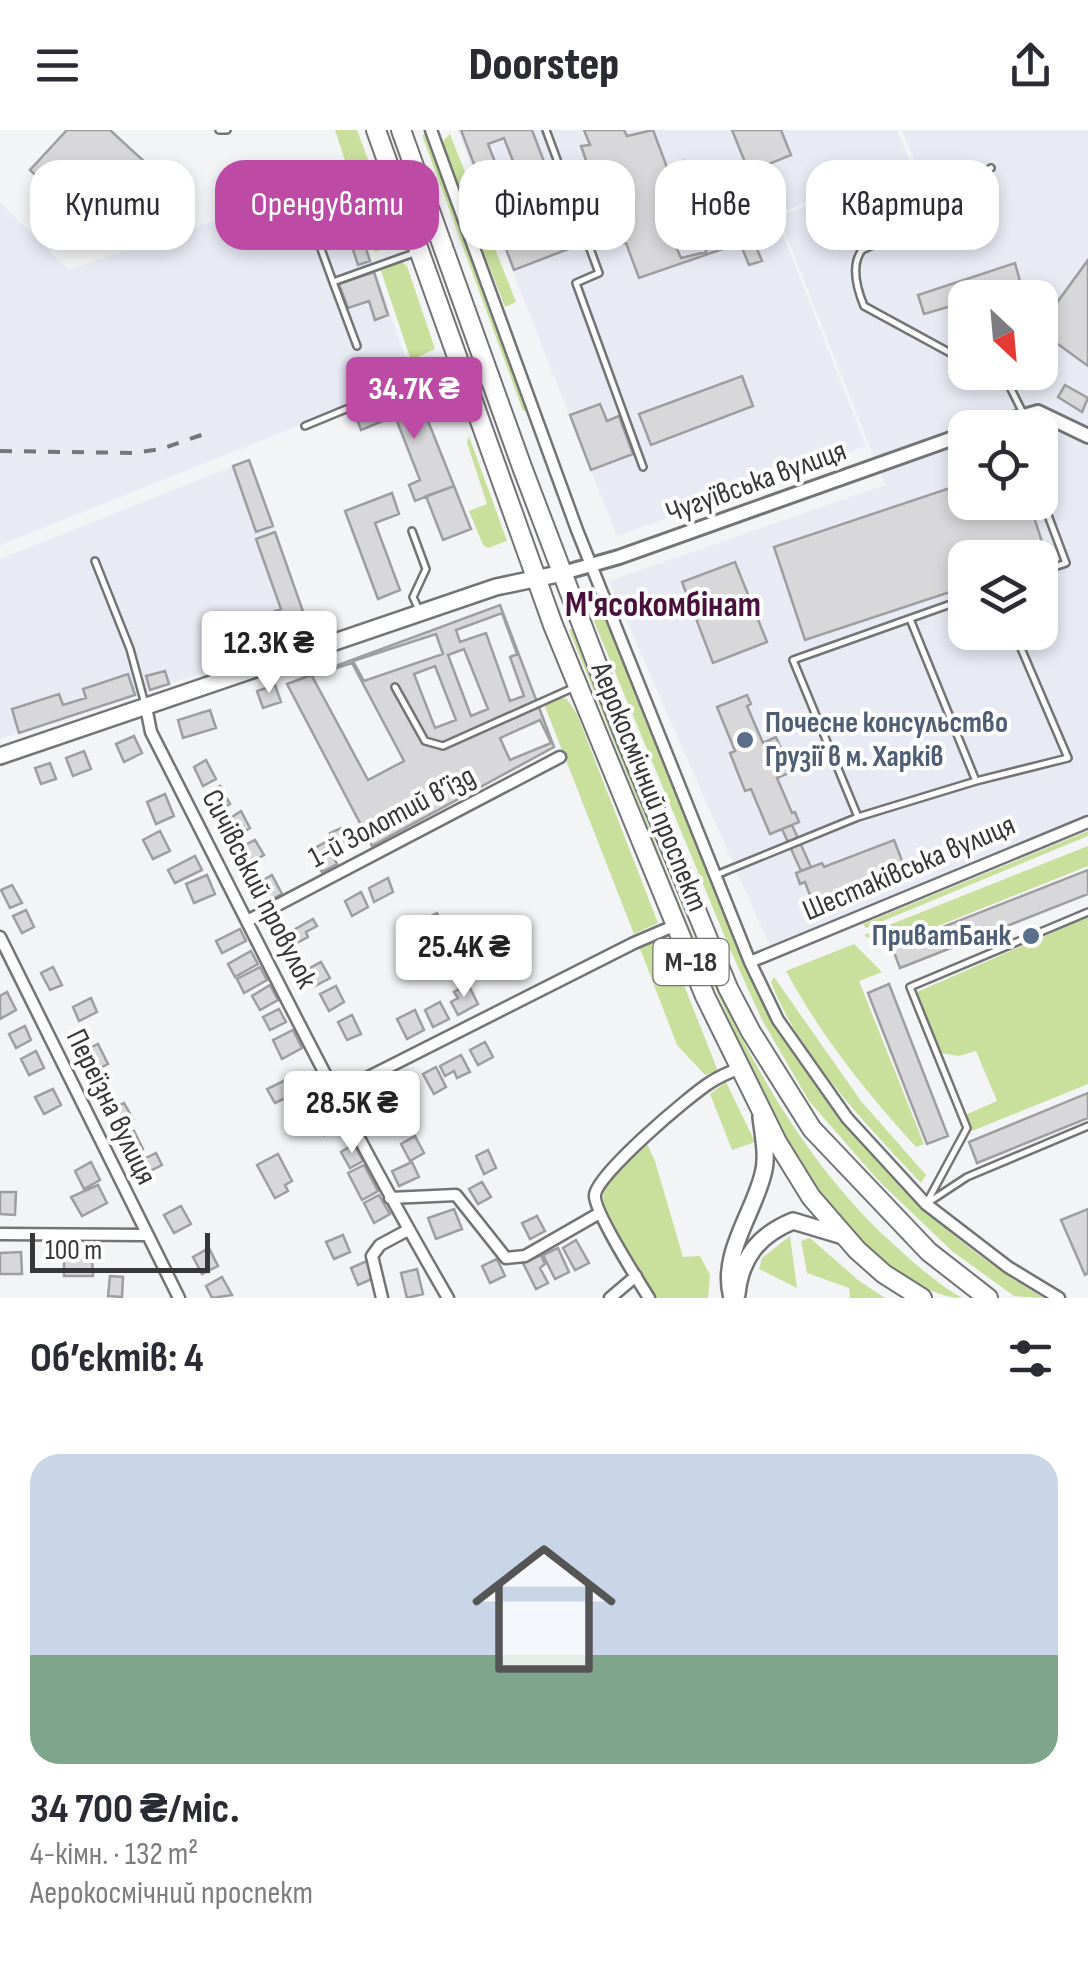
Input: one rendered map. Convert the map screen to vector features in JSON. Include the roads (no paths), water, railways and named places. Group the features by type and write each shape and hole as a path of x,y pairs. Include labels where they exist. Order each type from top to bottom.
{"main road":[{"name":"Аерокосмічний проспект","path":"376,130 460,362 471,416 705,996 793,1170 843,1236 884,1274 922,1298"},
{"name":"Аерокосмічний проспект","path":"401,130 522,467 650,800 750,1032 812,1130 929,1252 988,1298"},
{"path":"0,756 420,613 537,576 564,572"},
{"path":"734,1298 728,1280 734,1250 764,1172 760,1108"},
{"path":"734,1298 748,1254 774,1230 793,1221 843,1236"}],"street":[{"path":"431,130 592,566 750,962 778,1020 847,1118 926,1204 1008,1267 1059,1298"},
{"path":"1058,422 1088,436"},
{"name":"Чугуївська вулиця","path":"564,572 592,566 948,440"},
{"name":"Сичівський провулок","path":"146,706 151,732 247,921 390,1198 448,1298"},
{"name":"1-й Золотий в’їзд","path":"247,921 560,757"},
{"name":"Шестаківська вулиця","path":"750,962 1088,822"},
{"path":"336,1094 676,924"},
{"name":"Переїзна вулиця","path":"0,937 179,1298"},
{"path":"650,1298 598,1214 595,1194 608,1172 711,1082 740,1068"},
{"path":"390,1198 456,1195 506,1258 525,1256 598,1214"},
{"path":"382,1298 372,1256 380,1244 408,1230"},
{"path":"0,1234 146,1235"},
{"path":"610,1298 636,1276"}],"lane":[{"path":"546,130 599,273 576,283 643,467"},
{"path":"321,250 357,346"},
{"path":"862,250 858,254 856,283 864,306 948,352"},
{"path":"333,282 420,251"},
{"path":"305,426 460,362"},
{"path":"412,530 426,569 414,597 420,613"},
{"path":"1058,542 1066,563 1058,566"},
{"path":"94,561 130,649 146,706"},
{"path":"858,817 793,660 948,605"},
{"path":"910,619 976,781"},
{"path":"716,875 858,817 1068,758 1022,650"},
{"path":"395,687 425,740 443,746 577,686"},
{"path":"926,1204 967,1128 910,987 1088,912"},
{"path":"926,1204 967,1176 1088,1126"}],"railway":[{"path":"0,451 133,453 161,449 210,432"}],"place":[{"name":"Почесне консульство Грузії в м. Харків","path":"745,740"},
{"name":"ПриватБанк","path":"1031,936"}],"district":[{"name":"М'ясокомбінат","path":"663,605"}]}
